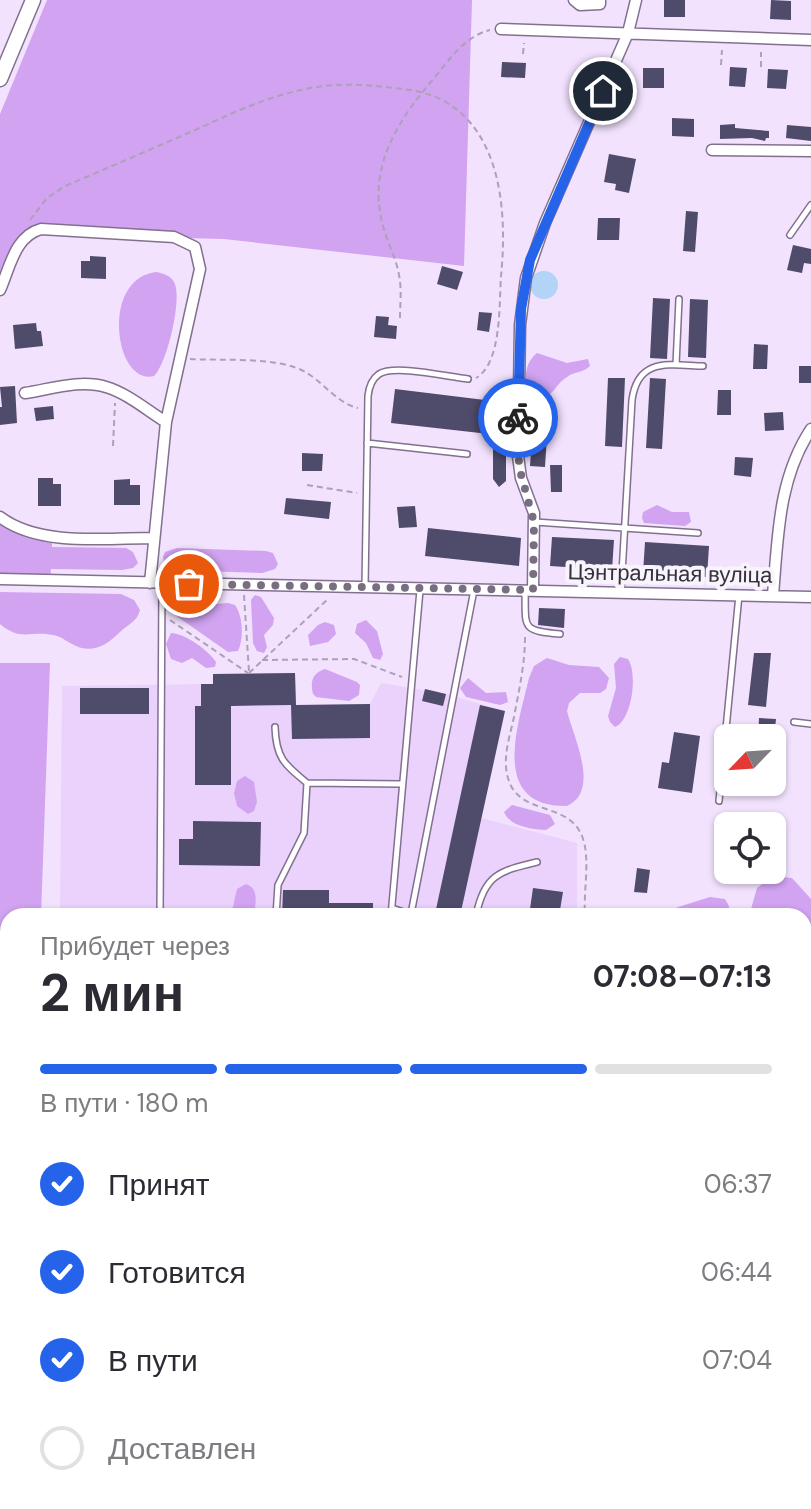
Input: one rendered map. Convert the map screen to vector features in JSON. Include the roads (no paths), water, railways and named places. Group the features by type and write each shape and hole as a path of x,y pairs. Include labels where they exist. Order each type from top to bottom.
{"main road":[{"path":"0,79 33,0"}],"street":[{"path":"574,0 580,5 600,4 600,0"},
{"path":"529,590 534,522 518,456 520,325 526,278 545,223 628,33 636,0"},
{"path":"501,29 811,40"},
{"path":"712,150 811,151"},
{"path":"0,290 19,243 41,229 182,239 195,247 200,262 166,422 154,538 156,583"},
{"path":"25,393 85,384 115,390 166,422"},
{"path":"773,595 784,489 796,455 811,429"},
{"path":"0,517 27,532 40,535 154,538"},
{"name":"Цэнтральная вуліца","path":"0,579 739,593 811,597"}],"lane":[{"path":"790,235 811,205"},
{"path":"676,365 679,299"},
{"path":"621,591 636,380 650,368 703,366"},
{"path":"365,587 367,409 372,380 386,371 468,379"},
{"path":"367,443 467,454"},
{"path":"534,522 698,533"},
{"path":"156,583 162,615 160,908"},
{"path":"392,908 420,588"},
{"path":"414,908 474,589"},
{"path":"529,590 528,627 534,632 560,634"},
{"path":"719,801 739,593"},
{"path":"794,722 811,724"},
{"path":"275,727 276,744 282,760 307,783 401,784"},
{"path":"277,908 278,885 304,833 307,783"},
{"path":"477,908 488,881 505,871 537,862"}],"water":[{"path":"544,271 554,275 558,285 554,295 544,299 534,295 530,285 534,275"}]}
